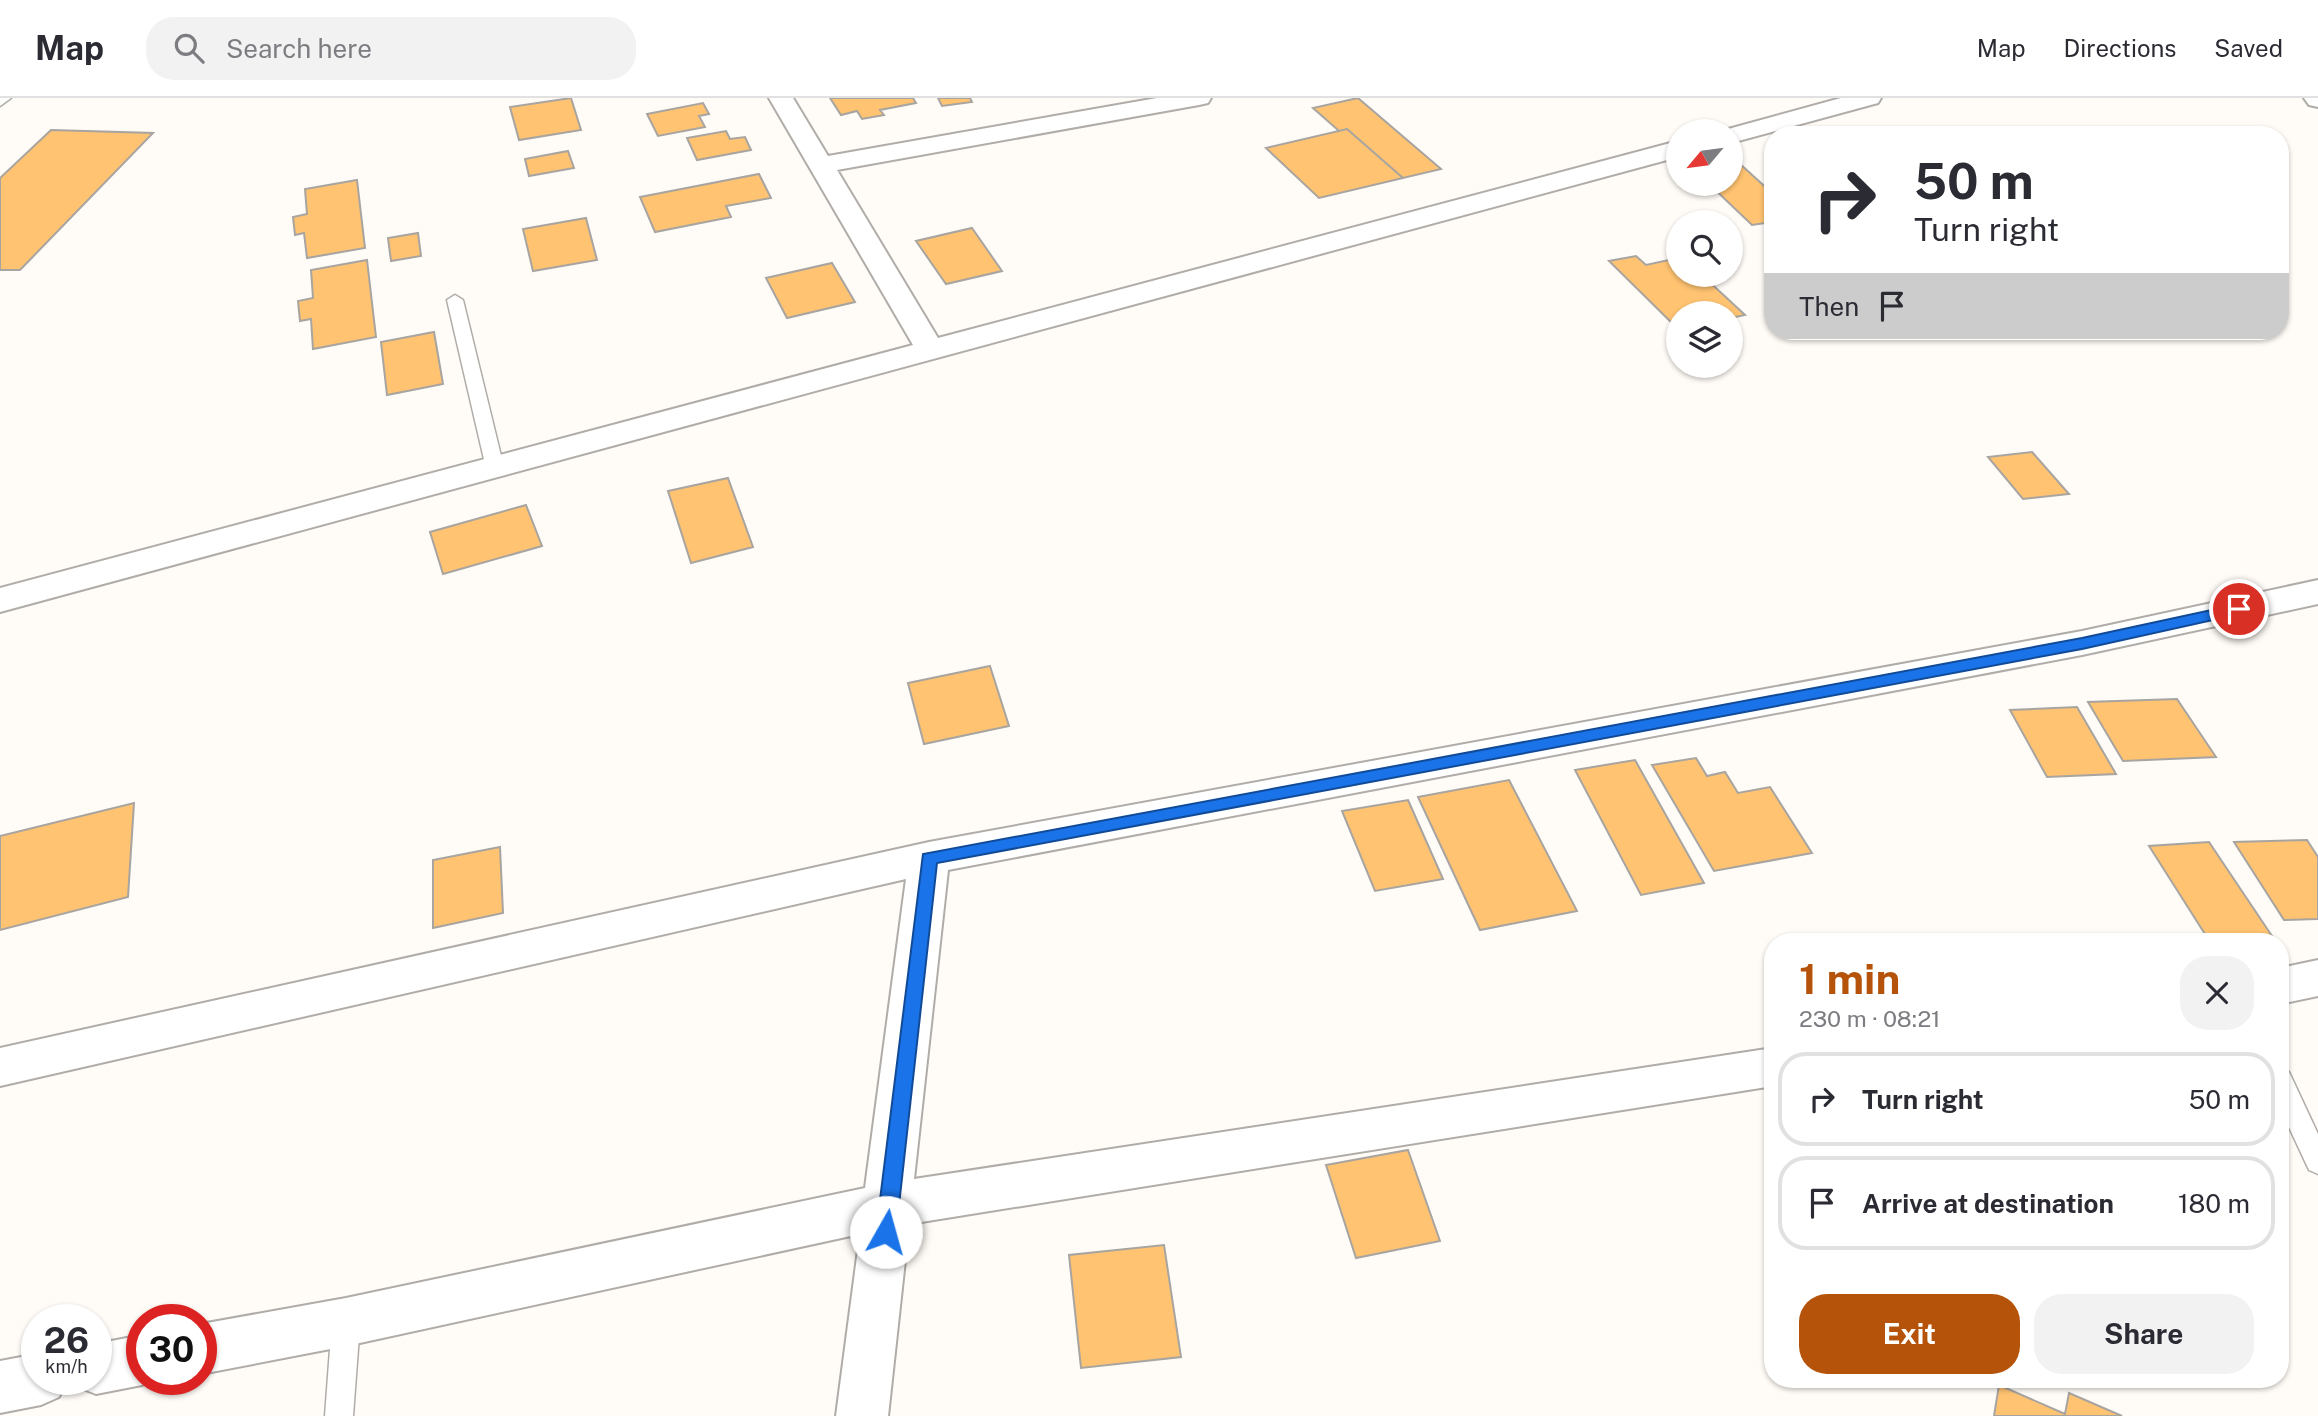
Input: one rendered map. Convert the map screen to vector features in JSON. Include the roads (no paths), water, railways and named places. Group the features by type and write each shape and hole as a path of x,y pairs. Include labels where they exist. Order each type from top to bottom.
{"street":[{"path":"781,98 930,349"},
{"path":"821,165 1199,98"},
{"path":"1765,126 1869,98"},
{"path":"1743,132 1764,126"},
{"path":"0,600 1666,152"},
{"path":"0,1067 929,858 2082,643 2318,592"},
{"path":"862,1416 890,1205 929,858"},
{"path":"2289,984 2318,978"},
{"path":"217,1346 346,1322 890,1205 1764,1068"},
{"path":"0,1387 21,1383"}],"lane":[{"path":"0,102 4,98"},
{"path":"454,300 495,468"},
{"path":"2289,1099 2318,1162"},
{"path":"339,1416 346,1322"}]}
